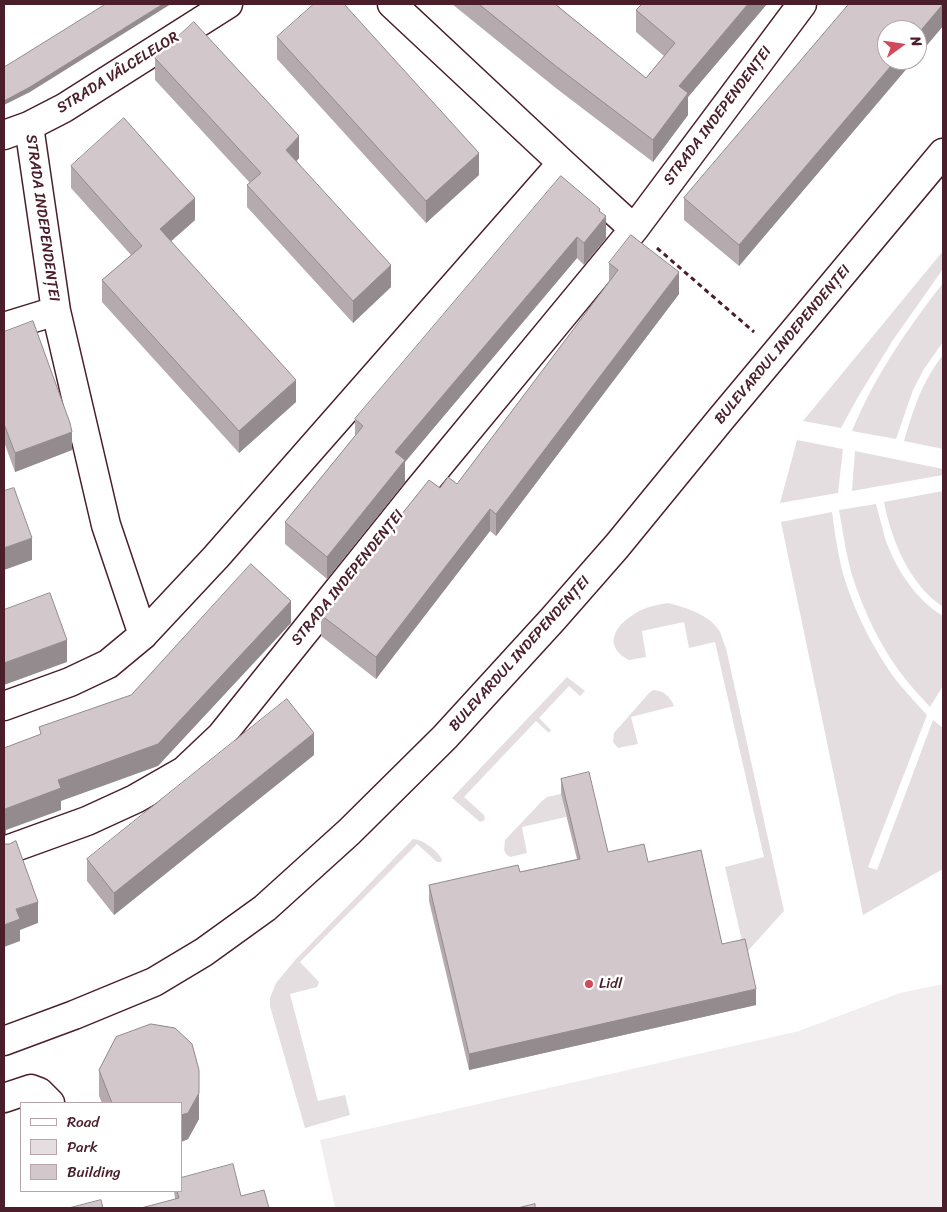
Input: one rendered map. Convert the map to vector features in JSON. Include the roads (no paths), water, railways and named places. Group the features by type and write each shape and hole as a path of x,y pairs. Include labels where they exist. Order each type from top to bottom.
{"street":[{"name":"STRADA VÂLCELELOR","path":"4,135 29,126 64,108 228,4"},
{"path":"392,4 634,229"},
{"name":"STRADA INDEPENDENȚEI","path":"4,851 87,821 135,800 184,771 221,736 416,493 634,229 802,4"},
{"name":"STRADA INDEPENDENȚEI","path":"29,126 56,311 106,525 143,635"},
{"name":"BULEVARDUL INDEPENDENȚEI","path":"4,1041 154,982 204,952 265,908 388,795 445,737 617,546 943,153"},
{"path":"4,706 70,682 108,664 143,635 216,557 562,163"},
{"name":"STRADA INDEPENDENȚEI","path":"4,327 56,311"},
{"path":"4,1098 31,1089 39,1092 49,1102"}],"place":[{"name":"Lidl","path":"589,984"}]}
